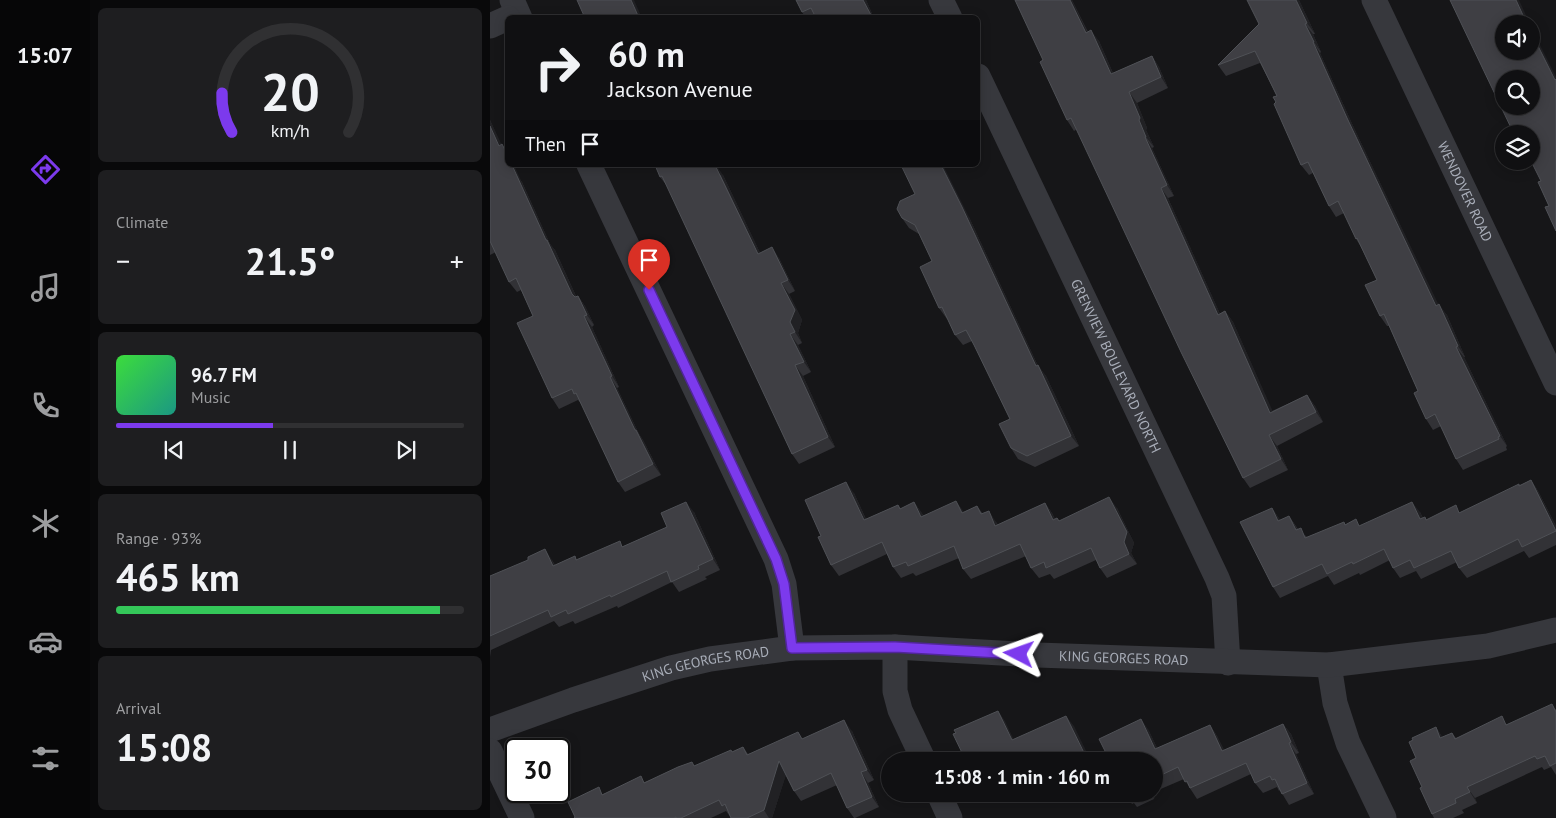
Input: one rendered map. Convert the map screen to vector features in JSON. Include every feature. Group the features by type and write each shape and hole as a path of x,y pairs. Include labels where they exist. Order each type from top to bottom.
{"street":[{"path":"941,0 948,15"},
{"name":"WENDOVER ROAD","path":"1374,0 1556,383"},
{"path":"490,26 505,18"},
{"name":"GRENVIEW BOULEVARD NORTH","path":"980,80 1217,578 1224,596 1227,620 1228,663"},
{"path":"591,167 776,559 784,584 792,648"},
{"name":"KING GEORGES ROAD","path":"490,730 671,668 710,659 792,648 895,647 1037,656 1329,665 1488,646 1556,630"},
{"path":"895,647 895,691 900,710 920,752"},
{"path":"1329,665 1335,703 1348,743 1384,818"},
{"path":"490,751 522,818"},
{"path":"943,802 950,818"}],"building":[{"path":"577,0 631,0 638,15 584,15"},
{"path":"796,0 863,0 871,15 814,15 811,8 802,12"},
{"path":"1015,0 1070,0 1086,33 1091,30 1111,74 1152,56 1161,77 1129,92 1140,118 1145,137 1167,185 1161,188 1218,315 1225,311 1270,413 1307,395 1316,412 1269,435 1281,459 1243,478 1181,352 1071,118 1067,120 1040,62 1043,60"},
{"path":"1247,0 1296,0 1347,118 1436,306 1439,304 1458,346 1456,347 1500,436 1498,437 1499,439 1456,459 1435,414 1426,419 1414,393 1418,391 1384,314 1380,316 1365,285 1377,280 1338,201 1329,206 1308,162 1301,165 1274,104 1276,102 1273,97 1277,96 1255,51 1218,65 1259,24"},
{"path":"1450,0 1516,0 1523,15 1495,15 1495,60 1540,60 1540,50 1556,79 1556,231 1545,207 1549,206 1538,182 1541,181 1536,170 1540,170 1540,125 1510,125 1505,115 1540,115 1540,70 1495,70 1495,94"},
{"path":"490,126 499,146 502,144 505,150 505,167 513,167 572,294 575,297 578,296 587,315 584,316 612,376 610,377 653,464 618,482 576,393 574,394 572,389 552,398 517,323 533,316 516,278 509,282 490,241"},
{"path":"656,167 716,167 758,254 772,247 788,280 781,283 795,310 790,322 795,332 790,334 804,362 795,365 828,437 792,454 662,176 660,177"},
{"path":"902,167 942,167 1071,436 1027,456 1011,448 999,424 1010,419 966,330 955,335 942,307 939,308 920,267 932,261 915,225 902,218 897,209 900,201 915,194"},
{"path":"1531,480 1556,531 1522,547 1518,539 1459,568 1451,551 1414,568 1410,560 1393,568 1384,549 1327,574 1322,564 1273,587 1240,522 1272,508 1278,521 1289,516 1296,530 1301,528 1305,538 1344,522 1345,525 1356,519 1359,526 1412,502 1420,519 1425,517 1426,520 1456,505 1459,513"},
{"path":"846,482 864,520 898,505 900,509 914,502 921,517 956,501 962,513 977,506 981,514 989,511 995,526 1045,503 1053,520 1057,518 1059,521 1109,497 1127,532 1124,542 1129,554 1100,568 1091,548 1046,568 1044,562 1031,568 1020,544 963,569 954,546 908,566 906,562 893,567 882,542 831,565 818,537 821,536 805,500"},
{"path":"686,502 713,559 698,566 699,569 671,582 667,571 611,597 610,595 568,614 566,610 551,617 548,610 490,636 490,576 528,560 528,557 545,549 553,566 575,556 576,560 620,541 622,547 667,527 661,513"},
{"path":"1552,704 1556,712 1556,763 1550,766 1545,756 1537,759 1535,756 1467,787 1470,792 1455,799 1456,803 1432,814 1410,761 1416,758 1409,742 1413,740 1412,738 1436,727 1440,738 1452,733 1455,739 1502,716 1506,725"},
{"path":"998,711 1012,740 1066,716 1084,752 962,752 953,734 956,733 954,730"},
{"path":"1141,719 1155,749 1210,725 1222,751 1283,724 1291,742 1289,743 1307,783 1282,794 1275,779 1272,780 1270,776 1255,783 1246,763 1190,788 1178,767 1163,774 1163,752 1106,752 1099,739"},
{"path":"844,720 867,770 861,772 872,797 847,808 831,773 794,791 779,761 764,810 747,818 731,818 725,804 722,806 719,800 681,818 574,818 568,803 599,787 602,795 641,776 644,783 678,767 692,762 694,766 731,750 732,752 743,747 747,755 798,732 802,739"}],"route":[{"path":"649,290 776,559 784,584 792,648 895,647 1019,654"}]}
